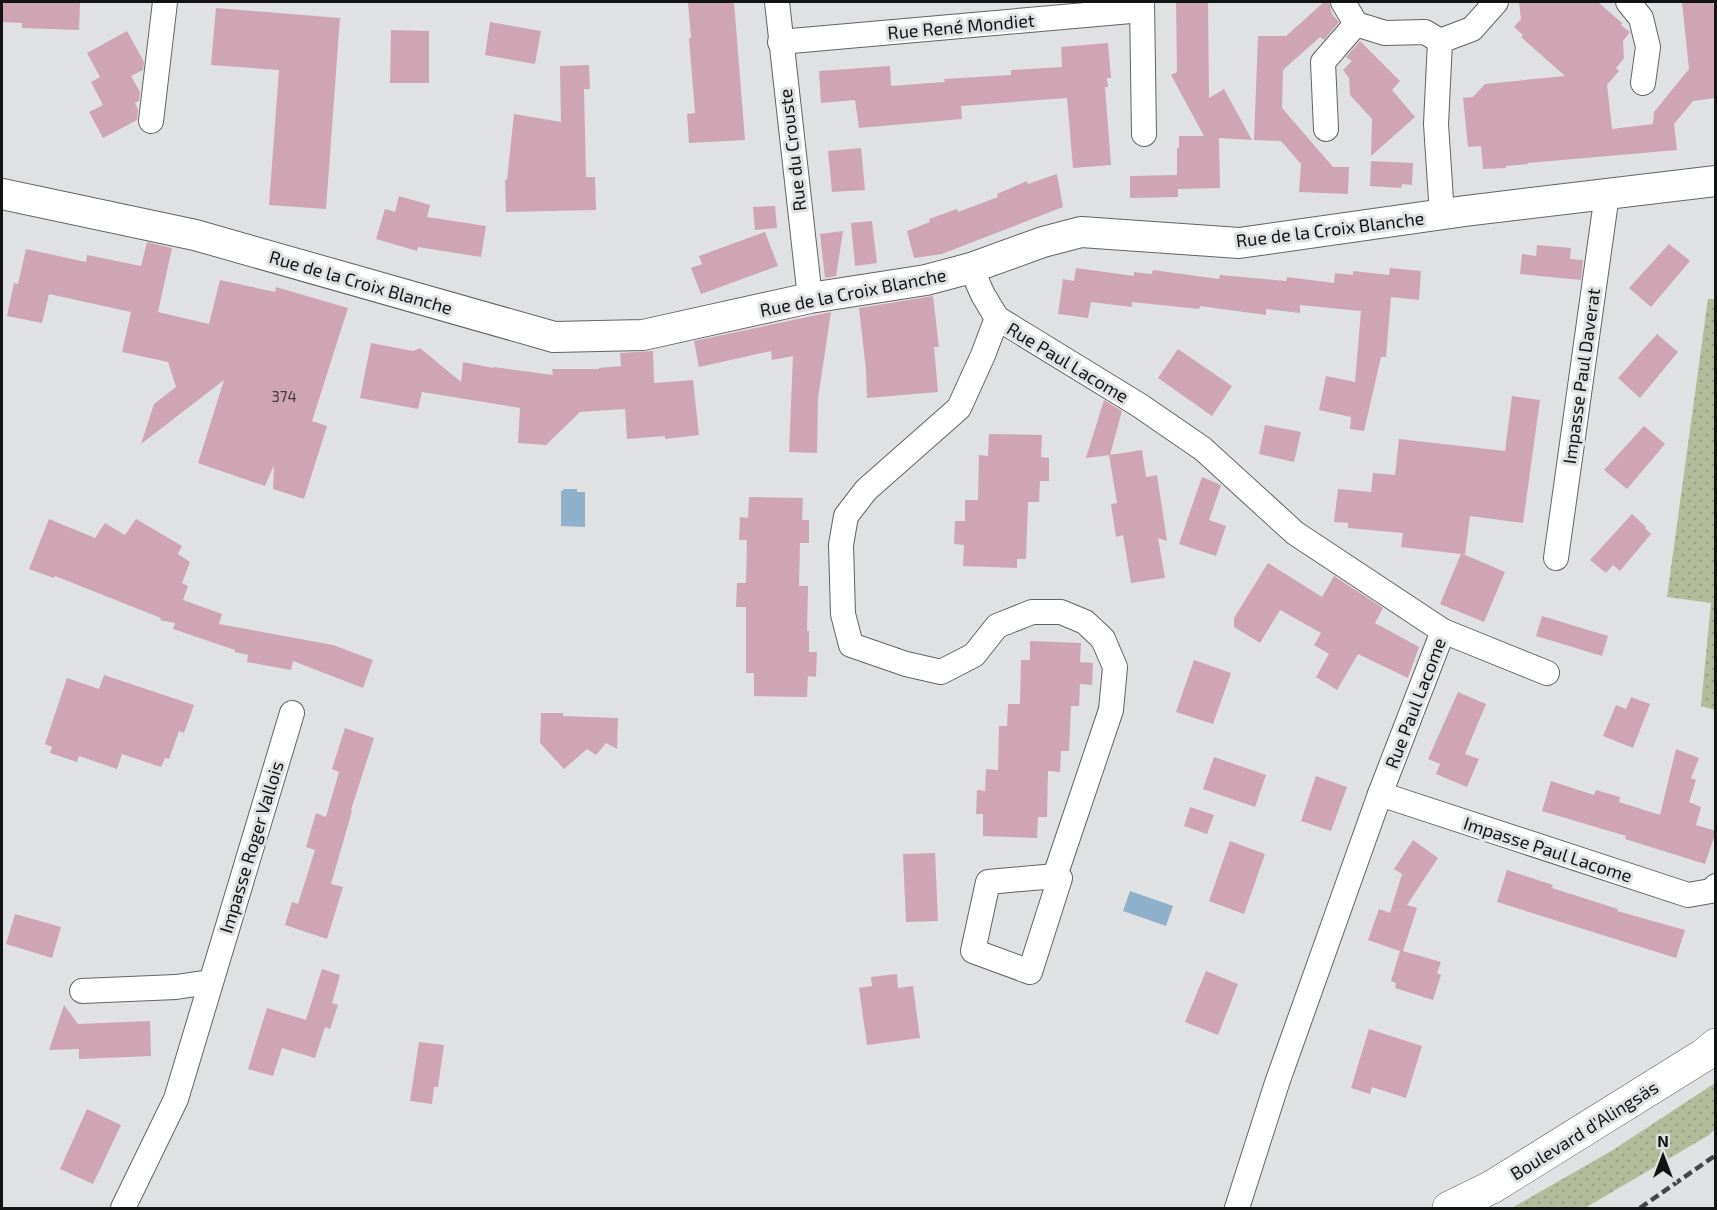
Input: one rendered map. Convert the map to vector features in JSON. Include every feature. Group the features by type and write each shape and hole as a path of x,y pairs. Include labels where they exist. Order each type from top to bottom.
{"main road":[{"name":"Boulevard d'Alingsäs","path":"1449,1209 1492,1187 1704,1055 1716,1045"},
{"name":"Boulevard d'Alingsäs","path":"1491,1209 1716,1068"}],"street":[{"path":"151,121 165,2"},
{"name":"Rue du Crouste","path":"777,2 810,298"},
{"path":"1343,2 1356,24 1385,33 1425,32 1440,41"},
{"path":"1440,41 1472,29 1496,2"},
{"path":"1628,2 1641,18 1648,47 1643,83"},
{"name":"Rue René Mondiet","path":"780,42 1142,6 1144,134"},
{"path":"1326,129 1323,62 1356,24"},
{"path":"1440,41 1436,123 1442,214"},
{"name":"Rue de la Croix Blanche","path":"2,194 195,235 554,337 643,335 810,298 926,280 971,268 1043,242 1082,232 1239,243 1442,214 1716,181"},
{"name":"Impasse Paul Daverat","path":"1556,558 1607,194"},
{"name":"Rue Paul Lacome","path":"971,268 983,295 997,318 1139,405 1203,449 1295,533 1443,631 1380,794 1277,1083 1237,1209"},
{"path":"997,318 959,408 866,490 846,516 841,545 843,614 851,645 906,664 941,672 974,655 997,626 1032,612 1061,612 1085,622 1103,639 1115,667 1110,710 1055,876"},
{"path":"1443,631 1546,673"},
{"name":"Impasse Roger Vallois","path":"123,1209 176,1099 292,713"},
{"name":"Impasse Paul Lacome","path":"1380,794 1688,895 1712,891 1716,886"},
{"path":"1055,876 1060,878 1030,972 973,951 988,882 1055,876"},
{"path":"82,991 176,987 210,982"}],"green space":[{"path":"1708,299 1715,299 1715,710 1701,706 1711,603 1667,597"},
{"path":"1715,1083 1715,1129 1709,1135 1585,1208 1512,1208 1613,1150"}],"water":[{"path":"577,489 577,492 585,492 585,527 561,526 561,491"},
{"path":"1130,891 1173,906 1166,926 1123,911"}],"building":[{"path":"2,2 80,2 79,30 22,28 22,23 2,22"},
{"path":"688,2 734,2 745,140 689,143 687,114 695,113"},
{"path":"1176,2 1208,2 1209,98 1224,89 1252,140 1219,138 1220,188 1178,189 1178,197 1130,198 1130,176 1177,175 1179,136 1204,136 1171,75 1177,72"},
{"path":"1324,2 1329,2 1332,14 1339,22 1324,40 1320,37 1283,70 1282,108 1333,167 1349,167 1348,194 1299,192 1301,164 1281,141 1254,140 1258,36 1286,36"},
{"path":"1519,2 1598,2 1630,32 1623,41 1624,58 1616,68 1619,71 1607,85 1612,129 1653,124 1654,112 1689,69 1682,2 1713,2 1716,21 1716,98 1693,101 1674,124 1677,150 1483,169 1481,146 1468,147 1463,98 1473,97 1485,84 1565,76 1521,37 1523,35 1514,27 1521,19"},
{"path":"216,8 340,18 326,209 269,205 279,70 211,65"},
{"path":"490,22 541,31 535,64 485,55"},
{"path":"391,30 429,31 429,83 390,83"},
{"path":"127,31 144,62 143,70 131,76 140,92 139,101 135,103 138,110 137,120 103,138 89,112 103,105 91,82 100,77 87,53"},
{"path":"1360,41 1400,81 1392,90 1415,117 1371,156 1372,119 1350,95 1349,78 1343,70 1352,61 1346,57"},
{"path":"1108,43 1111,78 1107,78 1108,87 1105,87 1111,165 1073,168 1067,98 961,106 962,119 859,128 855,100 821,103 819,71 890,66 891,86 945,82 944,79 1011,75 1011,70 1062,67 1061,47"},
{"path":"589,65 590,89 584,89 586,177 595,177 596,210 506,212 505,180 507,180 514,114 561,122 560,66"},
{"path":"861,148 865,190 832,192 828,151"},
{"path":"1371,161 1413,163 1412,185 1402,184 1401,188 1370,186"},
{"path":"1057,174 1063,207 942,254 914,258 907,231 930,222 929,219 957,209 958,212 998,197 997,194 1027,181 1028,184"},
{"path":"399,196 430,205 427,217 486,226 481,257 418,247 417,251 376,239 385,209 395,212"},
{"path":"775,206 777,228 755,230 753,207"},
{"path":"872,221 877,263 855,266 851,223"},
{"path":"843,231 836,276 825,278 820,234"},
{"path":"765,232 778,266 701,294 691,268 702,264 699,256"},
{"path":"147,242 172,248 158,312 209,324 220,280 275,292 276,287 348,308 312,421 327,426 304,499 273,489 274,465 265,486 198,463 224,380 141,444 154,404 176,387 168,362 122,352 131,312 49,294 42,323 7,316 14,283 18,284 26,249 86,262 87,255 141,266"},
{"path":"1669,244 1690,261 1651,307 1629,288"},
{"path":"1537,245 1571,248 1570,259 1583,260 1581,280 1520,274 1522,254 1536,256"},
{"path":"1076,268 1134,276 1134,272 1152,274 1153,270 1219,279 1220,275 1286,281 1287,277 1334,283 1335,273 1353,275 1353,271 1389,275 1390,268 1421,271 1419,300 1391,297 1386,357 1381,357 1364,431 1350,429 1351,417 1319,410 1326,376 1355,382 1361,311 1300,305 1300,313 1266,309 1266,315 1200,306 1199,309 1132,302 1132,307 1091,302 1088,318 1058,314 1063,279 1074,281"},
{"path":"933,296 939,347 934,347 938,392 867,398 859,308"},
{"path":"831,312 818,398 817,453 789,452 793,356 772,360 771,351 699,367 694,341"},
{"path":"1657,334 1678,352 1640,398 1618,378"},
{"path":"371,343 413,351 420,348 461,382 463,362 553,375 552,369 599,369 621,366 620,353 653,351 654,383 693,380 699,435 665,439 665,436 627,439 625,409 580,412 546,445 518,443 520,408 422,392 418,409 360,398"},
{"path":"1178,349 1232,386 1212,416 1158,378"},
{"path":"1512,396 1540,400 1523,523 1470,516 1465,554 1463,554 1505,572 1484,622 1440,604 1461,554 1401,547 1403,533 1348,528 1348,523 1334,522 1338,489 1371,492 1373,473 1395,475 1399,439 1505,451"},
{"path":"1104,400 1122,411 1110,455 1086,458"},
{"path":"1265,425 1301,432 1294,462 1259,454"},
{"path":"1644,426 1665,444 1627,489 1604,470"},
{"path":"989,434 1042,435 1041,457 1049,458 1049,481 1040,481 1039,502 1028,502 1026,559 1017,559 1017,568 963,566 964,545 954,544 955,521 965,521 965,500 978,500 979,455 988,456"},
{"path":"1142,450 1146,477 1157,475 1167,541 1158,538 1165,578 1131,583 1123,535 1116,537 1111,504 1117,503 1109,455"},
{"path":"1202,477 1221,485 1209,520 1226,526 1216,556 1179,544"},
{"path":"749,497 803,498 802,520 809,520 809,543 800,543 799,586 808,586 809,652 817,652 816,677 808,676 807,697 754,696 754,673 746,673 746,607 736,607 737,583 746,583 747,540 739,540 740,517 748,518"},
{"path":"1632,514 1651,534 1620,571 1613,565 1606,573 1590,560"},
{"path":"49,519 95,538 105,523 125,535 136,519 182,546 178,554 190,562 182,583 188,586 183,600 222,614 219,624 333,645 373,660 363,688 293,661 291,670 247,662 248,655 173,629 175,623 160,620 161,618 55,576 54,578 29,569"},
{"path":"1268,563 1322,597 1334,576 1383,608 1375,623 1419,647 1408,678 1358,654 1337,690 1316,677 1329,654 1314,645 1321,633 1280,610 1260,643 1234,627 1234,618"},
{"path":"1542,616 1608,636 1602,656 1536,636"},
{"path":"1030,641 1081,643 1080,662 1093,663 1092,685 1080,684 1079,706 1071,706 1069,751 1061,751 1060,772 1048,771 1047,817 1038,817 1037,838 983,836 983,814 976,814 977,790 985,791 986,769 998,770 999,726 1007,726 1008,704 1020,704 1021,660 1030,660"},
{"path":"1194,660 1231,673 1213,724 1176,712"},
{"path":"104,675 194,705 184,733 179,731 169,759 165,758 161,767 122,754 117,769 79,756 77,762 50,753 52,747 45,744 67,678 99,689"},
{"path":"1458,692 1486,704 1465,754 1479,759 1467,787 1436,774 1440,764 1428,759"},
{"path":"1631,697 1650,704 1633,748 1603,736 1616,705 1626,709"},
{"path":"541,713 618,718 617,749 606,743 596,755 587,749 564,769 540,743"},
{"path":"345,728 374,738 331,884 343,887 327,939 285,925 292,902 298,904 315,850 306,847 316,813 326,817 339,772 332,769"},
{"path":"1676,749 1699,758 1691,778 1696,780 1689,802 1701,807 1696,825 1716,831 1705,864 1625,839 1626,836 1542,811 1551,781 1594,795 1596,790 1620,797 1619,802 1660,815"},
{"path":"1214,757 1266,775 1255,807 1203,789"},
{"path":"1316,776 1347,787 1331,831 1301,821"},
{"path":"1190,807 1214,815 1207,834 1184,826"},
{"path":"1413,840 1438,858 1407,905 1417,908 1403,951 1441,962 1437,973 1441,975 1433,1000 1395,988 1396,983 1391,981 1400,951 1368,940 1379,909 1390,913 1402,874 1394,869"},
{"path":"1230,841 1265,854 1244,914 1209,901"},
{"path":"935,853 938,921 906,922 903,854"},
{"path":"1507,870 1553,885 1552,888 1618,909 1617,911 1685,930 1676,958 1497,902"},
{"path":"15,914 61,927 52,958 6,944"},
{"path":"322,969 340,975 332,1003 338,1005 330,1029 325,1027 315,1058 282,1048 273,1076 248,1069 267,1008 306,1020"},
{"path":"1206,971 1238,984 1218,1035 1185,1022"},
{"path":"897,974 898,988 913,986 920,1038 867,1045 859,988 872,986 871,977"},
{"path":"64,1005 78,1024 150,1021 151,1056 79,1059 79,1049 49,1050"},
{"path":"1369,1029 1422,1046 1406,1098 1372,1087 1370,1094 1351,1088"},
{"path":"419,1042 444,1045 438,1087 434,1087 432,1104 410,1101"},
{"path":"87,1109 121,1125 93,1184 60,1169"}],"railway":[{"path":"1640,1208 1716,1155"}]}
